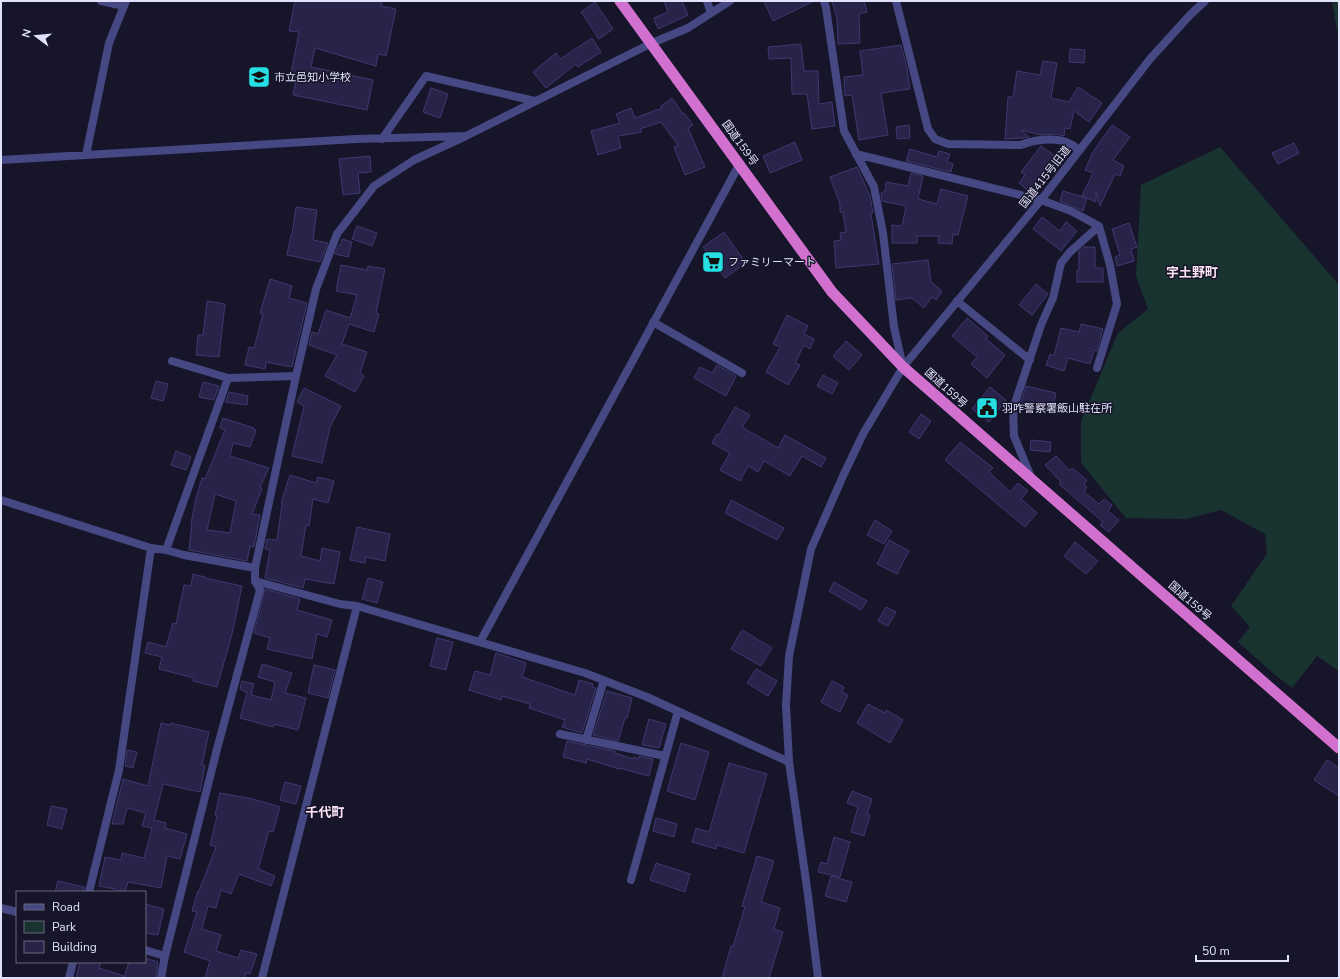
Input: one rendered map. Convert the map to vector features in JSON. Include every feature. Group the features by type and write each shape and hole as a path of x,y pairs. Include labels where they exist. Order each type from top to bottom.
{"highway":[{"name":"国道159号","path":"620,1 832,292 903,367 1339,748"}],"street":[{"path":"86,155 109,43 125,4 101,1"},
{"path":"707,1 711,13"},
{"path":"161,978 165,956 217,749 260,590 255,581 255,568 316,289 337,234 374,186 414,160 466,136 652,44 688,28 730,1"},
{"path":"824,1 844,131 874,187 883,233 894,327 903,367"},
{"path":"896,1 928,129 934,139 948,144 1007,145 1021,145 1029,141 1065,141 1080,150"},
{"name":"国道415号旧道","path":"818,978 789,762 786,704 789,656 811,549 863,434 903,367 1041,200 1150,59 1190,15 1205,1"},
{"path":"382,139 426,76 535,101"},
{"path":"1,160 382,139 466,136"},
{"path":"856,154 1041,200 1071,211 1099,226 1110,265 1117,304 1097,368"},
{"path":"480,642 653,322 740,165"},
{"path":"1033,482 1014,436 1013,409 1052,298 1061,263 1070,252 1099,226"},
{"path":"957,301 1030,360"},
{"path":"653,322 742,373"},
{"path":"172,361 228,378 296,376"},
{"path":"166,550 228,378"},
{"path":"1,500 151,548 255,568"},
{"path":"89,891 119,770 151,548"},
{"path":"255,581 340,604 357,606 585,673 647,697 789,762"},
{"path":"262,978 357,606"},
{"path":"586,740 604,680"},
{"path":"631,880 678,711"},
{"path":"560,734 665,756"},
{"path":"1,908 16,912"},
{"path":"146,950 165,956"},
{"path":"69,978 73,963"}],"green space":[{"path":"1332,1 1339,1 1339,42"},
{"path":"1220,147 1339,285 1339,671 1317,656 1292,688 1238,642 1250,627 1231,606 1267,554 1265,534 1221,510 1186,519 1126,518 1081,463 1081,421 1118,333 1148,309 1136,276 1141,185"}],"building":[{"path":"295,1 382,1 381,6 396,9 386,56 378,54 376,66 315,48 311,67 373,80 367,110 293,95 296,80 290,79 299,32 289,31"},
{"path":"664,1 682,1 688,15 658,29 654,18 668,12"},
{"path":"764,1 814,1 773,21"},
{"path":"832,1 864,1 867,12 859,14 860,43 838,44 837,19"},
{"path":"595,2 613,29 599,39 581,12"},
{"path":"592,38 601,52 578,67 576,64 546,88 533,72 556,53 560,59"},
{"path":"801,44 804,71 818,71 819,104 832,102 835,126 812,129 807,94 792,94 791,58 769,59 768,47"},
{"path":"901,45 907,68 910,89 881,93 888,135 859,140 852,95 845,96 844,77 863,75 860,51"},
{"path":"1070,49 1085,50 1084,63 1069,62"},
{"path":"1043,61 1057,63 1051,98 1069,102 1078,87 1102,103 1089,122 1074,111 1070,129 1065,128 1064,136 1056,134 1041,135 1021,130 1029,137 1005,139 1008,97 1013,97 1017,71 1040,75"},
{"path":"431,88 448,94 440,118 423,112"},
{"path":"672,98 693,125 688,128 705,167 685,175 674,147 678,145 661,122 640,129 642,132 618,136 621,148 598,155 591,131 620,123 616,114 631,108 635,118 662,108 661,106"},
{"path":"909,125 910,138 897,139 896,127"},
{"path":"1112,125 1130,137 1113,160 1124,166 1120,176 1115,174 1100,206 1096,191 1096,202 1082,196 1093,173 1085,170 1093,152"},
{"path":"795,142 802,160 770,173 763,156"},
{"path":"1294,143 1299,153 1278,164 1272,153"},
{"path":"1041,146 1059,159 1034,193 1030,192 1019,183 1025,175 1021,172"},
{"path":"910,149 937,157 939,151 950,154 947,162 953,164 951,172 906,161"},
{"path":"370,156 371,172 358,173 360,193 343,195 339,159"},
{"path":"857,167 870,196 873,213 871,214 879,264 836,268 834,241 841,240 840,233 846,232 843,212 840,212 840,204 830,177"},
{"path":"911,173 923,176 918,199 937,204 941,189 968,196 958,235 953,234 952,244 938,243 939,236 917,236 917,243 892,243 892,225 902,226 906,206 882,201 881,193 885,191 886,182 908,186"},
{"path":"1063,191 1087,198 1083,211 1060,201"},
{"path":"296,207 317,210 313,240 328,243 320,262 287,255 292,235"},
{"path":"1042,217 1060,231 1066,222 1077,231 1061,251 1033,229"},
{"path":"1129,223 1137,247 1131,249 1134,261 1117,266 1115,257 1120,255 1112,229"},
{"path":"357,226 377,233 372,246 352,239"},
{"path":"724,232 746,263 725,278 703,247"},
{"path":"342,239 352,242 348,257 335,254 339,245 341,245"},
{"path":"1084,247 1095,247 1095,268 1103,268 1103,282 1077,282 1077,270 1079,270 1079,251"},
{"path":"928,260 931,282 942,291 936,300 932,297 924,308 912,298 896,300 892,264"},
{"path":"341,265 367,270 368,266 385,269 376,313 379,314 374,332 349,324 342,344 367,352 360,373 364,376 355,392 325,376 337,355 309,345 312,332 318,334 326,310 350,318 357,295 336,291"},
{"path":"270,279 292,286 289,298 307,303 292,367 266,362 265,369 245,365 249,347 254,348 263,314 260,313"},
{"path":"1036,284 1048,294 1032,315 1019,305"},
{"path":"207,301 225,304 219,357 196,355 198,335 203,335"},
{"path":"787,315 808,326 804,334 814,339 810,349 804,345 795,363 800,365 788,385 766,372 780,347 773,344"},
{"path":"967,318 988,336 986,339 1005,355 987,378 971,364 977,357 952,336"},
{"path":"1081,324 1103,329 1097,351 1094,350 1090,364 1068,358 1064,371 1046,365 1050,354 1054,356 1061,328 1079,332"},
{"path":"846,341 862,355 849,370 833,356"},
{"path":"717,365 736,376 726,396 694,378 700,367 712,373"},
{"path":"823,375 838,383 832,394 817,386"},
{"path":"156,381 168,384 163,401 151,398"},
{"path":"203,382 219,386 214,400 199,397"},
{"path":"1026,386 1056,393 1052,411 1021,403"},
{"path":"990,387 1006,400 989,422 972,409"},
{"path":"304,388 341,406 330,427 322,463 292,456 304,406 297,402"},
{"path":"229,392 248,396 247,405 225,402"},
{"path":"735,407 750,415 742,427 778,448 785,435 826,458 821,467 802,456 790,476 764,461 758,472 748,466 740,481 720,470 730,453 712,443 717,434 719,435"},
{"path":"921,414 931,421 919,439 909,432"},
{"path":"223,418 254,428 253,429 256,430 250,447 233,443 230,456 269,468 260,487 262,488 252,514 260,515 254,547 250,546 247,561 189,550 191,523 196,498 202,478 205,479 225,430 220,428","holes":["215,494 236,501 230,533 207,530"]},
{"path":"1031,440 1051,442 1050,452 1030,450"},
{"path":"960,442 993,468 989,472 1010,492 1018,483 1028,491 1021,499 1037,513 1025,527 945,460"},
{"path":"176,451 191,457 186,470 171,465"},
{"path":"1056,456 1070,471 1072,468 1087,480 1084,485 1087,487 1084,492 1099,504 1104,499 1112,505 1108,511 1119,520 1109,532 1100,525 1103,522 1059,484 1061,482 1045,465"},
{"path":"290,475 316,483 318,477 334,481 328,503 313,499 309,526 306,525 301,556 320,561 322,548 340,552 334,584 305,579 303,588 265,578 270,550 265,549 267,539 277,540 281,503"},
{"path":"731,500 784,528 777,540 725,513"},
{"path":"875,520 892,531 884,544 867,535"},
{"path":"357,527 390,534 385,561 366,557 365,563 350,560"},
{"path":"889,540 909,551 897,574 877,564"},
{"path":"1075,542 1098,561 1086,574 1064,556"},
{"path":"193,574 242,586 232,634 217,687 193,681 194,678 159,669 162,657 145,653 148,642 166,647 173,623 176,624 184,585 191,586"},
{"path":"368,578 383,582 377,603 362,599"},
{"path":"834,582 867,601 861,610 829,591"},
{"path":"265,589 300,599 297,610 332,620 327,637 317,634 312,659 267,649 270,638 254,633"},
{"path":"886,607 896,612 888,626 878,621"},
{"path":"742,630 772,648 761,666 731,649"},
{"path":"437,638 453,642 446,670 430,666"},
{"path":"496,653 526,663 522,677 575,695 579,680 593,684 592,687 596,688 582,733 562,727 565,720 529,708 530,704 502,696 501,700 469,690 475,671 490,675"},
{"path":"262,664 292,673 285,693 306,698 298,730 274,724 273,727 240,718 247,693 240,689 242,681 254,684 251,695 271,700 275,682 258,677"},
{"path":"314,665 335,670 328,698 308,693"},
{"path":"756,669 777,681 768,696 747,683"},
{"path":"832,681 844,687 842,692 848,695 840,712 821,702"},
{"path":"607,691 632,698 627,718 625,718 618,741 593,735"},
{"path":"868,704 885,713 886,710 903,720 890,743 857,723"},
{"path":"649,719 666,724 659,748 642,745"},
{"path":"161,723 170,725 171,723 209,732 202,765 205,766 200,792 163,784 154,820 166,823 165,828 187,834 180,859 167,856 161,888 128,882 125,891 114,891 115,889 99,886 105,857 121,860 122,853 144,858 152,828 142,826 146,813 127,808 123,824 112,824 123,779 148,786"},
{"path":"567,741 615,751 615,753 633,759 634,757 638,759 639,756 653,759 649,776 587,759 586,763 563,757"},
{"path":"681,743 709,752 695,800 667,791"},
{"path":"127,750 137,752 133,768 125,766"},
{"path":"1327,760 1339,768 1339,796 1314,780"},
{"path":"729,763 767,774 744,853 717,845 716,849 692,842 696,828 709,832"},
{"path":"285,782 301,786 296,804 280,800"},
{"path":"852,791 872,799 867,814 870,815 864,836 851,832 858,807 847,803"},
{"path":"220,793 253,799 280,807 273,832 269,831 258,869 275,876 271,886 239,874 231,894 221,890 216,908 208,906 202,929 221,935 216,951 238,958 241,950 257,954 250,974 246,973 245,978 205,978 210,961 184,952 197,912 192,911 198,891 216,847 210,845 217,816 215,815"},
{"path":"51,806 67,809 62,829 47,825"},
{"path":"656,818 677,824 674,837 653,831"},
{"path":"834,837 850,842 840,877 818,872 821,862 827,864"},
{"path":"757,856 774,861 761,902 780,908 774,929 783,932 769,978 722,978 731,946 733,946 745,907 742,906"},
{"path":"656,863 690,874 685,892 650,880"},
{"path":"831,876 852,882 846,902 825,896"},
{"path":"58,881 84,887 84,891 55,891"},
{"path":"146,904 164,909 158,935 146,933"},
{"path":"146,958 158,962 156,978 124,978 129,963 146,963"},
{"path":"80,963 101,963 99,968 124,976 124,978 76,978"}],"place":[{"name":"市立邑知小学校","path":"259,77"},
{"name":"ファミリーマート","path":"713,262"},
{"name":"羽咋警察署飯山駐在所","path":"987,408"}],"district":[{"name":"宇土野町","path":"1192,273"},
{"name":"千代町","path":"325,813"}]}
